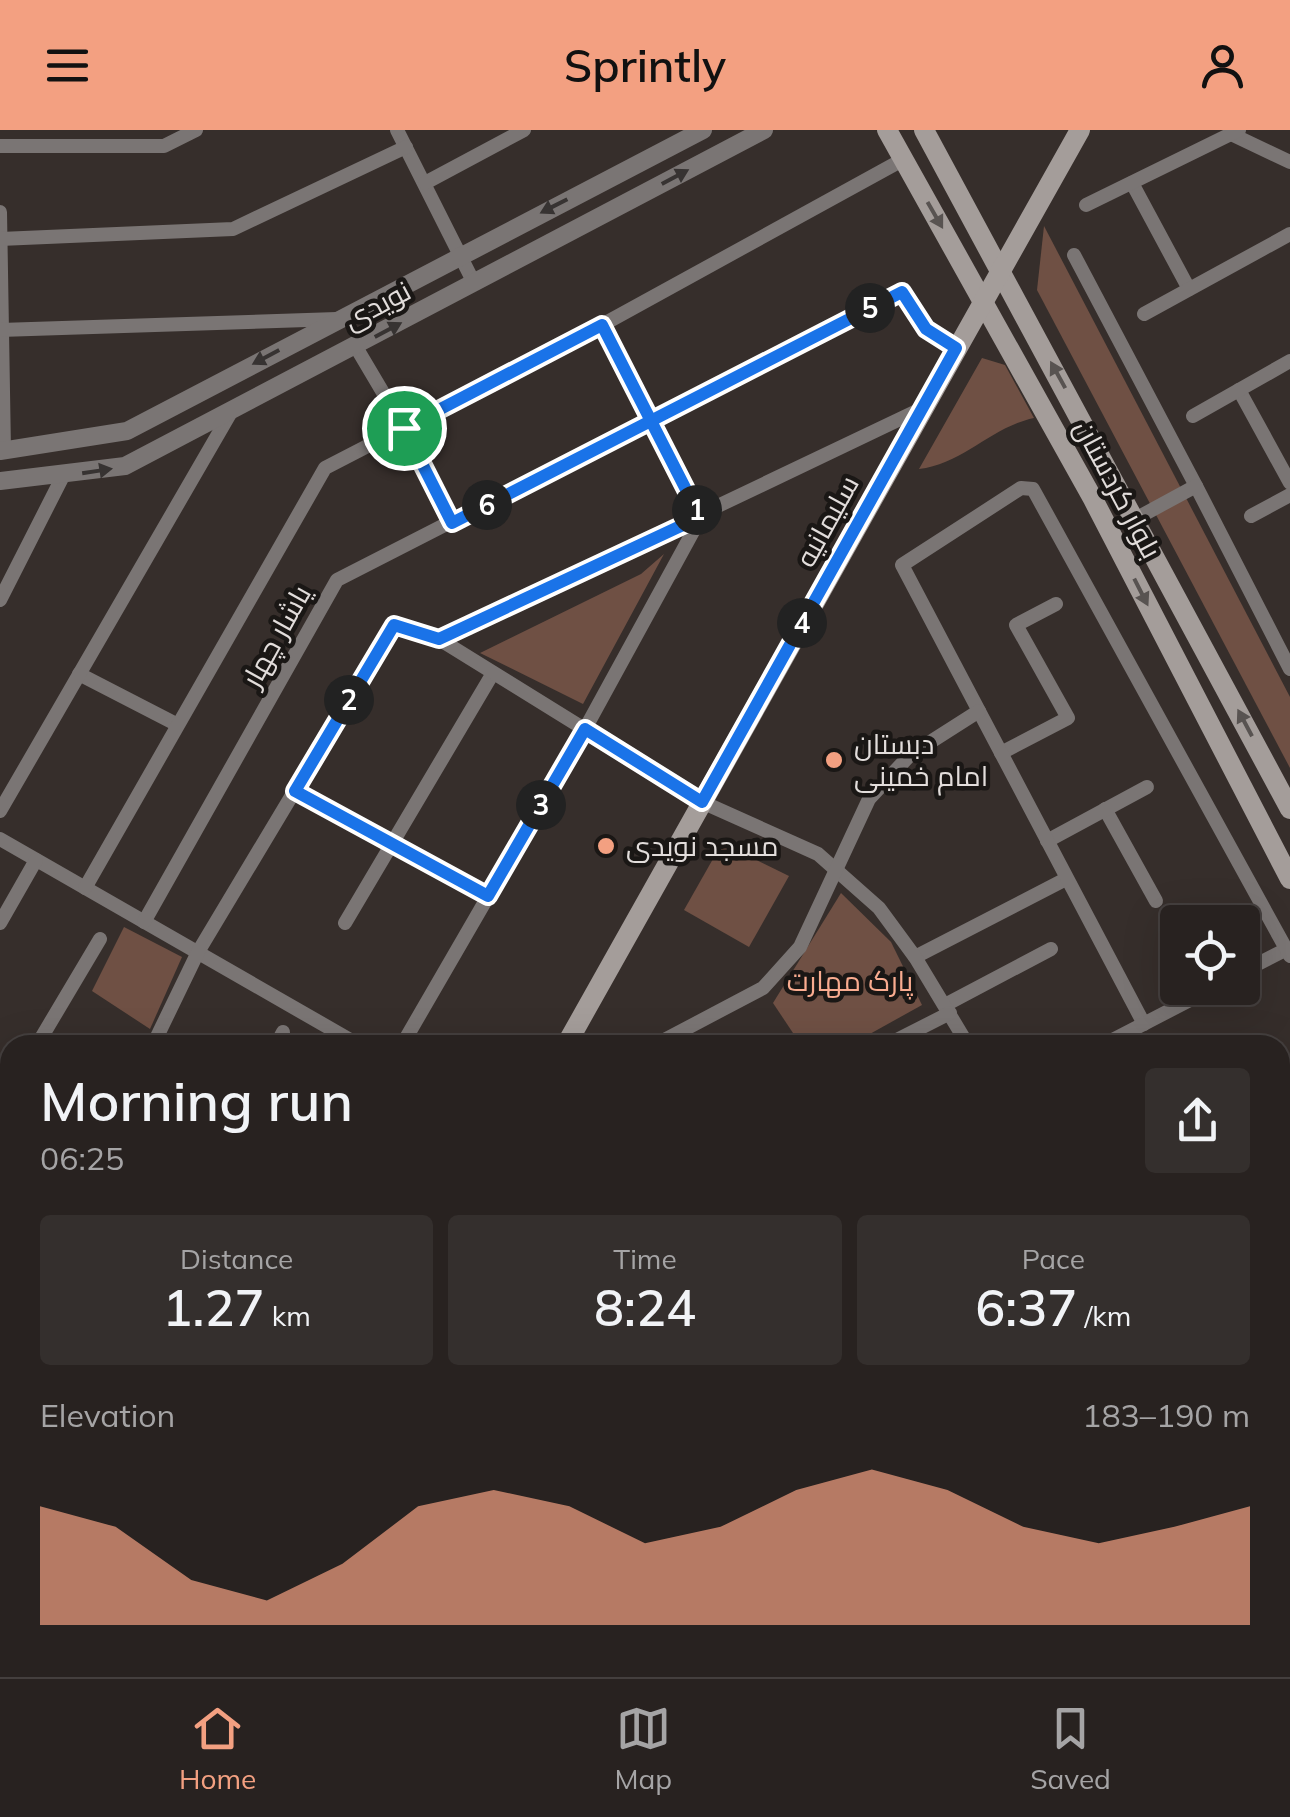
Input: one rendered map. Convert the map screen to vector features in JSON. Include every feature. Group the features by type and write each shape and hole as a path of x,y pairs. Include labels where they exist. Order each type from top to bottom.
{"main road":[{"name":"بلوار کردستان","path":"888,130 983,299 1290,879"},
{"name":"بلوار کردستان","path":"924,130 1137,518 1290,809"},
{"name":"سلیمانیه","path":"572,1035 1080,130"}],"street":[{"path":"0,146 164,146 196,130"},
{"path":"397,130 474,284"},
{"path":"425,183 524,130"},
{"name":"نویدی","path":"2,451 127,431 337,318 704,130"},
{"name":"نویدی","path":"0,481 125,466 356,348 764,130"},
{"path":"1086,205 1235,132 1290,162"},
{"path":"0,238 233,230 406,147"},
{"path":"86,888 325,468 602,325 904,159"},
{"path":"1132,183 1189,289"},
{"path":"0,212 2,451"},
{"path":"1144,314 1290,234"},
{"path":"1074,255 1290,669"},
{"name":"یاشار چهار","path":"144,922 337,580 902,292 926,329 956,348"},
{"path":"1,330 337,318"},
{"path":"602,325 700,517"},
{"path":"356,348 404,428 452,523"},
{"path":"1193,416 1290,362"},
{"path":"1238,390 1290,483"},
{"path":"439,639 922,409"},
{"path":"0,811 231,412"},
{"path":"0,600 64,476"},
{"path":"1144,1024 902,565 1002,498 1026,486 1033,489 1288,952 1260,964"},
{"path":"1137,518 1196,486"},
{"path":"1251,516 1290,494"},
{"path":"408,1035 585,729 700,517"},
{"path":"1002,754 1068,718 1016,625 1056,604"},
{"path":"157,1035 198,952 394,625 439,639 702,802 818,854 879,908 915,956 962,1035"},
{"path":"345,923 493,673"},
{"path":"79,674 176,724"},
{"path":"675,1035 763,988 800,947 869,799 910,755 979,711"},
{"path":"1047,841 1146,787"},
{"path":"295,791 488,896"},
{"path":"1105,809 1156,901"},
{"path":"0,839 342,1035"},
{"path":"0,922 36,860"},
{"path":"915,956 1066,879"},
{"path":"43,1035 100,939"},
{"path":"905,1035 1051,949"},
{"path":"1123,1035 1180,1005"}],"green space":[{"path":"1044,226 1290,697 1290,768 1037,290"},
{"path":"982,358 1005,365 1034,418 1004,429 949,460 919,469"},
{"path":"664,554 583,704 480,653 641,574"},
{"path":"722,843 789,876 749,947 684,910"},
{"name":"پارک مهارت","path":"841,893 891,942 922,1005 868,1035 794,1035 773,1003"},
{"path":"124,927 182,957 150,1029 92,991"}],"place":[{"name":"دبستان امام خمینی","path":"834,760"},
{"name":"مسجد نویدی","path":"606,846"}],"route":[{"path":"404,428 452,523 651,420 902,292 926,329 956,348 702,802 585,729 488,896 295,791 394,625 439,639 700,517 651,420 602,325 404,428"}]}
